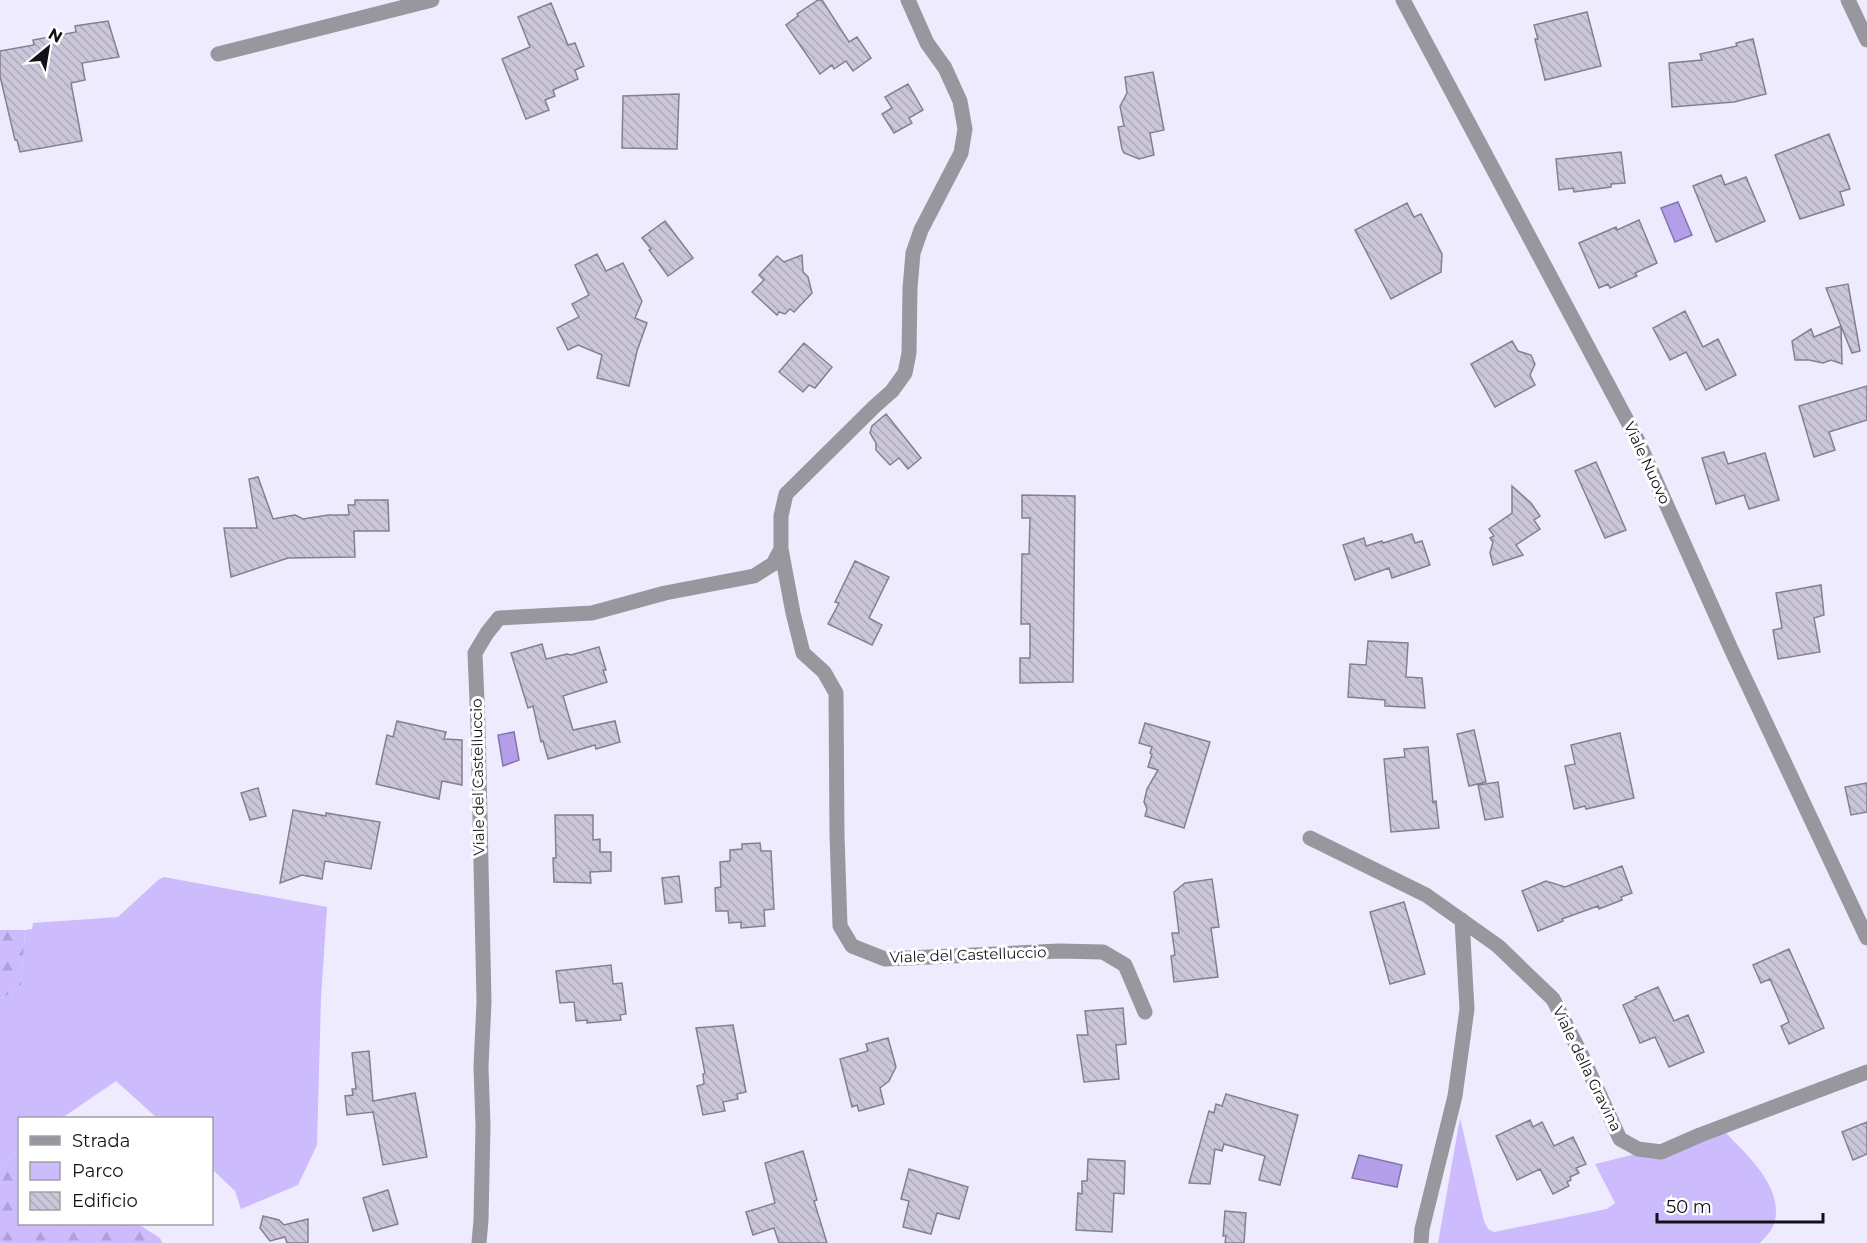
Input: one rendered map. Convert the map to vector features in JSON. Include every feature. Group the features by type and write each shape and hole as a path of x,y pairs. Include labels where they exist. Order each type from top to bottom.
{"street":[{"path":"218,54 432,0"},
{"name":"Viale del Castelluccio","path":"908,0 927,43 945,68 960,101 965,129 961,153 921,230 913,253 909,353 905,373 892,391 786,494 781,516 781,549 803,652 824,672 836,693 840,926 852,946 885,959 1059,951 1102,952 1125,965 1144,1012"},
{"name":"Viale Nuovo","path":"1403,0 1638,441 1731,649 1867,938"},
{"path":"1848,0 1867,40"},
{"name":"Viale del Castelluccio","path":"479,1243 484,1002 475,653 499,618 592,613 665,593 754,576 773,564 781,549"},
{"name":"Viale della Gravina","path":"1310,838 1426,895 1498,945 1553,999 1620,1139 1638,1149 1661,1152 1867,1072"},
{"path":"1421,1243 1422,1229 1455,1096 1466,1020 1462,920"}],"green space":[{"path":"164,877 327,907 321,998 317,1145 298,1185 241,1209 235,1191 213,1170 213,1117 156,1117 116,1081 63,1117 18,1117 18,1151 0,1165 0,999 21,987 25,930 32,929 33,923 118,917"},
{"path":"0,930 25,930 21,987 0,999"},
{"path":"1460,1118 1484,1221 1488,1229 1494,1232 1607,1209 1615,1203 1595,1164 1725,1132 1753,1162 1769,1185 1776,1211 1774,1224 1760,1243 1438,1243"},
{"path":"18,1151 18,1225 140,1225 160,1238 162,1243 0,1243 0,1165"}],"shaded area":[{"path":"1678,202 1692,235 1675,242 1661,208"},
{"path":"514,732 519,760 503,766 498,735"},
{"path":"1359,1155 1402,1165 1397,1187 1352,1178"}],"building":[{"path":"818,0 822,0 849,42 857,37 871,58 853,71 846,61 834,69 832,65 820,74 786,25 798,16 797,14"},
{"path":"551,3 568,45 575,43 584,66 575,70 578,79 553,90 555,96 545,100 549,110 526,119 502,59 530,47 518,17"},
{"path":"1587,12 1601,66 1545,80 1534,25"},
{"path":"108,21 119,57 82,63 85,80 71,83 82,141 20,152 0,76 0,51 34,45 33,40 76,32 75,26"},
{"path":"1753,39 1766,94 1734,102 1672,107 1669,63 1702,60 1700,54 1737,46 1736,43"},
{"path":"1153,72 1164,130 1150,133 1154,155 1139,159 1124,153 1122,149 1118,127 1124,126 1120,106 1127,93 1125,77"},
{"path":"908,84 923,110 909,118 912,123 894,133 882,114 892,108 885,97"},
{"path":"679,94 677,149 622,148 623,96"},
{"path":"1829,134 1850,189 1840,192 1844,205 1800,219 1775,155"},
{"path":"1621,152 1625,183 1574,192 1573,188 1559,190 1556,159"},
{"path":"1721,175 1725,185 1746,177 1765,221 1716,242 1693,186"},
{"path":"1407,203 1414,217 1421,214 1442,254 1441,272 1391,299 1355,230"},
{"path":"1639,220 1657,263 1635,273 1637,276 1610,288 1608,284 1599,288 1579,243"},
{"path":"665,221 693,258 668,276 642,238"},
{"path":"597,254 606,271 623,263 642,301 635,318 647,323 637,351 629,386 597,378 602,355 578,345 568,350 557,328 579,317 572,304 589,295 575,265"},
{"path":"802,255 803,272 808,277 812,293 794,312 790,309 785,314 779,312 777,315 752,292 764,280 759,275 777,256 784,262"},
{"path":"1848,284 1860,351 1852,353 1826,288"},
{"path":"1685,311 1703,347 1718,339 1736,375 1706,390 1686,352 1670,360 1653,328"},
{"path":"1841,326 1842,364 1831,360 1823,363 1795,360 1792,341 1811,329 1814,337"},
{"path":"1512,341 1518,351 1531,355 1535,364 1530,375 1535,385 1495,407 1471,364"},
{"path":"804,343 832,367 815,388 809,385 803,392 779,372"},
{"path":"1867,386 1867,420 1829,432 1835,450 1814,457 1799,406"},
{"path":"886,414 921,458 908,469 899,458 890,465 876,450 876,443 870,433 872,426"},
{"path":"1724,452 1728,464 1765,453 1779,500 1749,509 1744,495 1716,504 1702,458"},
{"path":"1596,462 1626,530 1605,538 1575,471"},
{"path":"258,477 273,519 295,515 303,519 328,515 349,515 348,505 355,505 355,500 388,500 389,531 354,531 355,557 288,558 231,577 224,528 257,528 249,479"},
{"path":"1512,486 1531,503 1540,516 1534,520 1540,529 1516,545 1523,555 1493,565 1490,553 1493,542 1490,538 1494,536 1489,529 1512,513"},
{"path":"1022,495 1075,496 1073,682 1020,683 1020,658 1030,658 1030,624 1021,624 1022,554 1029,554 1030,518 1022,518"},
{"path":"1412,534 1415,543 1422,541 1430,565 1392,578 1389,568 1355,580 1343,545 1364,538 1366,546"},
{"path":"855,561 889,577 869,618 882,625 872,645 828,624 839,603 835,602"},
{"path":"1821,585 1824,615 1814,618 1820,652 1778,659 1773,630 1782,628 1776,593"},
{"path":"1368,641 1408,643 1406,677 1422,678 1425,708 1385,706 1385,700 1348,697 1350,664 1366,665"},
{"path":"542,644 546,659 599,647 607,682 563,696 573,730 615,721 620,742 596,749 595,745 548,759 543,741 541,742 533,706 528,708 511,653"},
{"path":"397,721 446,732 444,739 462,740 462,785 442,781 439,799 376,784 387,735 393,737"},
{"path":"1145,723 1210,742 1184,828 1145,816 1147,809 1144,802 1147,789 1158,770 1148,767 1152,747 1139,743"},
{"path":"1474,730 1486,782 1469,786 1457,734"},
{"path":"1620,733 1634,798 1586,809 1585,806 1574,809 1565,766 1575,764 1571,745"},
{"path":"1428,747 1433,802 1436,801 1439,828 1391,832 1384,759 1405,757 1404,749"},
{"path":"1498,782 1503,817 1485,820 1478,785"},
{"path":"1867,783 1867,812 1851,815 1845,787"},
{"path":"258,788 266,816 250,820 241,793"},
{"path":"293,810 380,822 371,869 325,861 322,879 302,875 280,883"},
{"path":"555,815 593,815 593,840 600,839 600,852 611,852 611,871 590,872 591,883 554,882"},
{"path":"760,843 761,851 771,851 774,909 764,910 765,926 741,928 741,922 729,923 728,911 716,911 715,888 721,887 720,862 730,861 730,850 742,849 742,844"},
{"path":"1622,866 1632,893 1621,897 1622,900 1562,919 1563,921 1538,931 1522,891 1546,881 1565,887"},
{"path":"679,876 682,902 665,904 662,878"},
{"path":"1212,879 1219,927 1211,928 1218,977 1174,982 1171,956 1175,955 1172,933 1179,933 1174,892 1185,883"},
{"path":"1404,902 1425,974 1390,984 1370,912"},
{"path":"1789,949 1824,1028 1789,1044 1781,1026 1789,1022 1770,979 1761,983 1753,965"},
{"path":"611,965 613,984 622,983 626,1014 620,1015 621,1020 587,1023 587,1020 576,1021 574,1002 560,1003 556,971"},
{"path":"1658,987 1674,1021 1688,1015 1704,1052 1669,1067 1655,1037 1640,1043 1623,1005"},
{"path":"1123,1008 1126,1044 1116,1045 1119,1079 1084,1082 1077,1035 1088,1035 1085,1011"},
{"path":"733,1025 746,1092 737,1094 738,1099 723,1102 725,1111 703,1115 697,1086 704,1084 703,1074 705,1073 696,1028"},
{"path":"888,1038 896,1067 889,1081 880,1088 884,1104 859,1111 857,1105 852,1107 840,1059 868,1051 866,1044"},
{"path":"369,1051 373,1101 415,1093 427,1157 383,1165 373,1112 347,1115 345,1096 353,1095 352,1089 356,1089 352,1053"},
{"path":"1226,1094 1298,1115 1280,1185 1259,1180 1265,1156 1224,1144 1222,1151 1215,1149 1210,1184 1189,1183 1209,1111 1214,1113 1216,1104 1222,1106"},
{"path":"1530,1120 1533,1127 1542,1122 1554,1146 1573,1137 1586,1164 1576,1168 1579,1173 1570,1177 1571,1180 1567,1182 1569,1186 1553,1194 1540,1169 1517,1180 1496,1136"},
{"path":"1867,1122 1867,1154 1853,1160 1842,1132"},
{"path":"803,1151 817,1200 814,1201 827,1243 779,1243 774,1228 753,1235 746,1212 775,1203 765,1163"},
{"path":"1088,1159 1125,1161 1124,1194 1114,1193 1112,1232 1076,1230 1078,1193 1082,1194 1082,1181 1087,1181"},
{"path":"909,1169 968,1187 959,1219 937,1213 931,1234 903,1227 909,1201 901,1199"},
{"path":"388,1190 398,1224 373,1231 363,1198"},
{"path":"1225,1211 1246,1213 1244,1243 1225,1243 1226,1236 1223,1236"},
{"path":"263,1216 279,1220 284,1225 308,1219 308,1243 287,1243 285,1237 270,1241 260,1228"}]}
